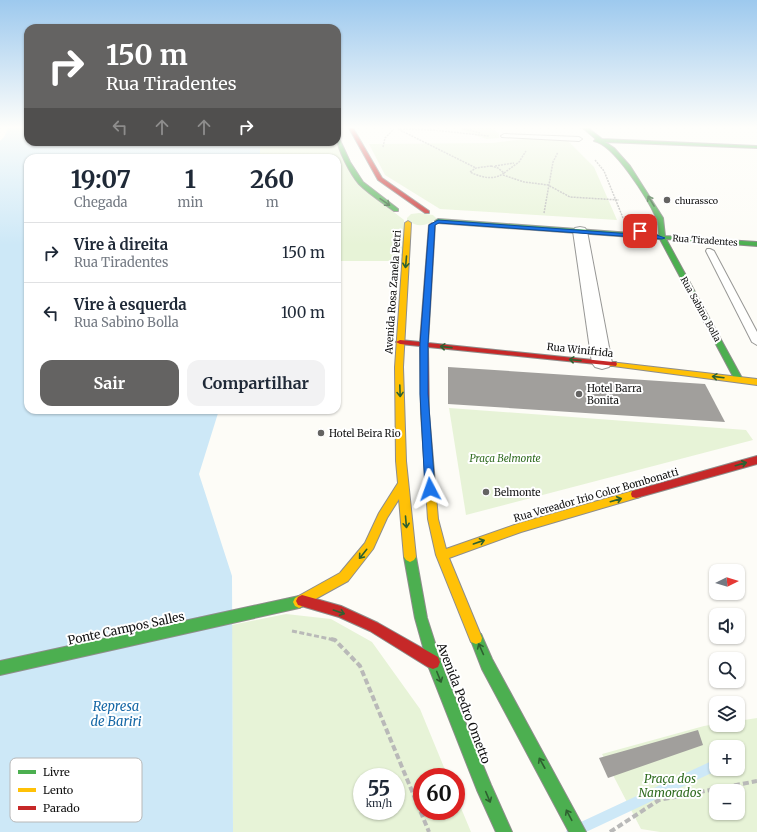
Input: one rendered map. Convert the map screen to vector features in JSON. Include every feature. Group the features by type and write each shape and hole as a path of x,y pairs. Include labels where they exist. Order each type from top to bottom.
{"main road":[{"name":"Avenida Rosa Zanela Petri","path":"351,167 361,182 378,197 412,220 401,311 399,366 403,484"},
{"path":"373,167 380,179 401,196 438,218 435,223 424,344 424,394 433,519 442,555 487,664 578,832"},
{"name":"Rua Sabino Bolla","path":"628,167 643,188 660,218 662,238 739,380"},
{"path":"412,220 429,212 543,221 636,225"},
{"name":"Rua Tiradentes","path":"412,220 435,223 580,231 757,244"},
{"path":"620,224 662,238"},
{"name":"Rua Winifrida","path":"400,342 602,363 757,382"},
{"name":"Rua Vereador Irio Color Bombonatti","path":"442,555 564,514 757,460"},
{"path":"302,601 344,577 369,546 383,516 403,484"},
{"name":"Avenida Pedro Ometto","path":"403,484 413,576 421,618 433,662 498,821 504,832"},
{"path":"302,601 341,612 374,627 433,662"},
{"name":"Ponte Campos Salles","path":"0,668 302,601"}],"street":[{"path":"580,231 602,363"}],"lane":[{"path":"710,252 757,342"}],"path":[{"path":"485,167 476,168 470,172 480,177 489,179 503,175 524,182 548,185 570,197 617,200"},
{"path":"494,167 504,173"},
{"path":"503,175 512,167"},
{"path":"543,221 552,167"},
{"path":"601,167 617,200 623,218 620,224"},
{"path":"284,632 291,631 335,640 360,666 429,832"},
{"path":"610,832 659,800 757,781"}],"green space":[{"path":"341,167 352,167 367,191 404,220 405,261 341,261"},
{"path":"381,167 594,167 617,220 440,209 385,175"},
{"path":"419,213 433,215 437,219 426,225 418,225 407,220 411,214"},
{"name":"Praça Belmonte","path":"449,408 746,430 753,440 466,515"},
{"path":"286,614 331,619 372,642 420,709 444,768 413,768 413,820 465,820 465,818 471,832 233,832 232,625"},
{"name":"Praça dos Namorados","path":"757,718 757,832 660,832 641,829 602,754 709,725 709,732 745,732 745,720"}],"water":[{"name":"Represa de Bariri","path":"0,167 24,167 24,414 218,414 199,474 232,576 233,832 0,832"}],"building":[{"name":"Hotel Barra Bonita","path":"448,367 705,384 725,422 448,404"},
{"path":"698,730 703,745 608,778 599,758"}],"waterway":[{"path":"572,832 709,768"}],"traffic: fast":[{"path":"351,167 361,183 396,210"},
{"path":"628,167 660,218 662,237 739,380"},
{"path":"438,221 757,244"},
{"path":"410,557 421,618 436,668 485,790 504,832"},
{"path":"0,668 299,602"},
{"path":"476,638 487,664 578,832"}],"traffic: slow":[{"path":"408,223 399,367 401,461 410,557"},
{"path":"613,364 757,382"},
{"path":"425,413 433,519 442,555 476,638"},
{"path":"299,602 344,577 369,546 383,516 403,484"},
{"path":"442,555 520,528 636,494"}],"traffic: jam":[{"path":"373,167 380,179 427,212"},
{"path":"425,413 424,344 432,225"},
{"path":"400,342 613,364"},
{"path":"636,494 757,460"},
{"path":"302,601 341,612 374,627 433,662"}],"place":[{"name":"churassco","path":"667,200"},
{"name":"Hotel Barra Bonita","path":"579,394"},
{"name":"Hotel Beira Rio","path":"321,433"},
{"name":"Belmonte","path":"486,492"}],"route":[{"path":"430,489 424,394 424,344 432,225 438,221 662,238 640,231"}]}
